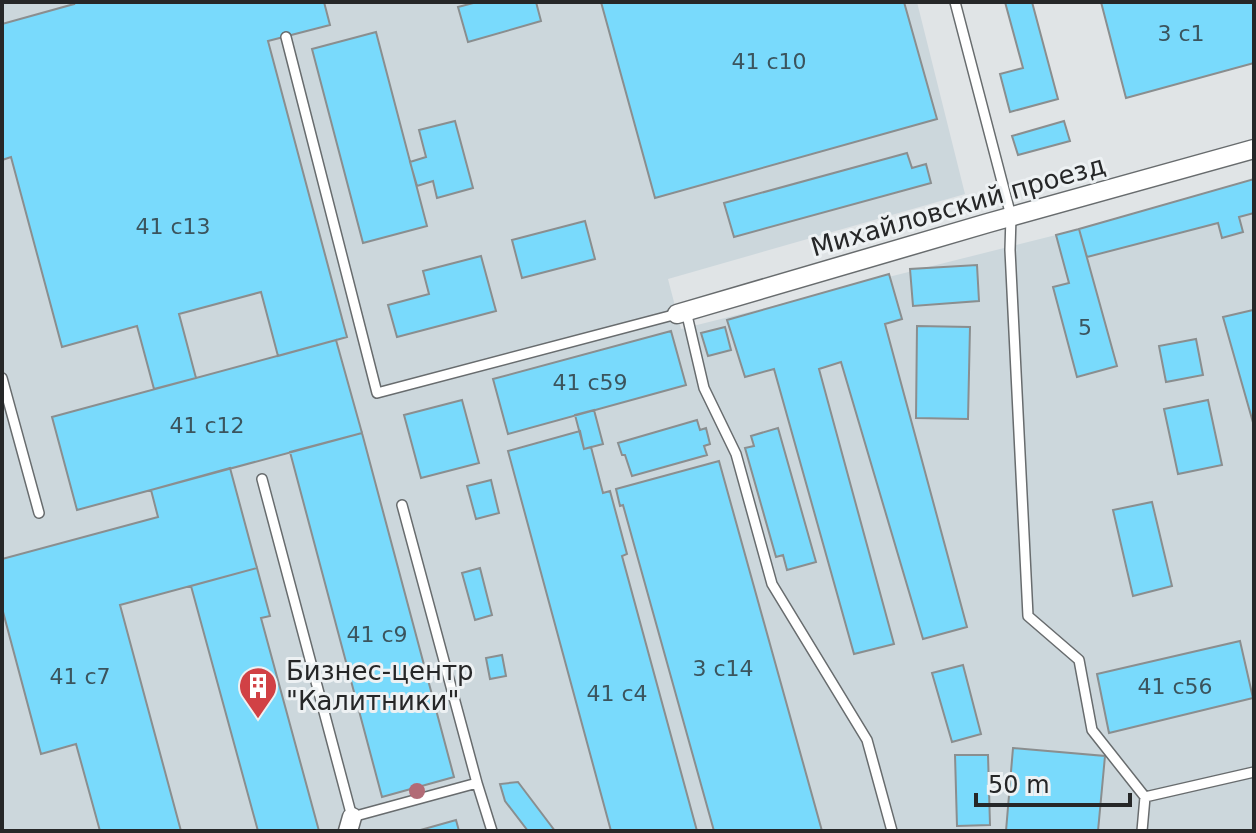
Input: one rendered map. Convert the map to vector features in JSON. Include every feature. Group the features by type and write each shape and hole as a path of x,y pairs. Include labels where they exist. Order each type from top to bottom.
{"street":[{"name":"Михайловский проезд","path":"681,313 1011,216 1254,149"}],"lane":[{"path":"955,2 1011,216 1010,250 1028,616 1079,660 1092,730 1145,797 1142,831"},
{"path":"286,37 377,393 681,313 704,388 736,454 772,584 867,740 892,831"},
{"path":"2,378 39,513"},
{"path":"262,479 350,824 477,783"},
{"path":"402,505 492,831"},
{"path":"1145,797 1254,772"}],"shaded area":[{"path":"2,2 917,2 965,194 668,279 681,329 1056,235 1254,179 1254,831 2,831"}],"building":[{"path":"73,2 324,2 330,25 268,41 347,337 278,356 261,292 179,314 196,378 154,389 137,326 62,347 11,157 2,160 2,24"},
{"path":"477,2 536,2 541,21 468,42 458,7"},
{"path":"601,2 904,2 937,119 655,198"},
{"path":"1005,2 1032,2 1058,99 1010,112 1000,74 1023,68"},
{"path":"1101,2 1254,2 1254,63 1126,98"},
{"path":"376,32 427,226 363,243 312,49"},
{"path":"455,121 473,188 437,198 433,181 417,186 410,162 426,157 419,130"},
{"path":"1064,121 1070,141 1018,155 1012,136"},
{"path":"907,153 912,168 926,164 931,183 734,237 724,203"},
{"path":"1254,179 1254,213 1239,217 1243,232 1222,238 1218,223 1087,257 1079,229"},
{"path":"585,221 595,259 522,278 512,240"},
{"path":"1079,229 1117,366 1077,377 1053,287 1069,283 1056,235"},
{"path":"481,256 496,311 397,337 388,305 429,294 423,271"},
{"path":"977,265 979,301 913,306 910,269"},
{"path":"889,274 902,319 885,324 967,627 923,639 841,362 819,369 894,644 854,654 774,369 745,377 727,320"},
{"path":"1253,310 1254,316 1254,426 1223,317"},
{"path":"917,326 970,327 968,419 916,418"},
{"path":"725,327 731,350 708,356 701,333"},
{"path":"671,331 686,385 508,434 493,379"},
{"path":"1196,339 1203,375 1166,382 1159,346"},
{"path":"336,340 362,433 77,510 52,417"},
{"path":"462,400 479,463 421,478 404,415"},
{"path":"1208,400 1222,465 1178,474 1164,409"},
{"path":"594,410 603,444 584,449 575,415"},
{"path":"697,420 700,430 706,428 710,444 704,446 707,455 632,476 618,443"},
{"path":"778,428 816,562 787,570 783,555 776,557 745,448 754,446 751,436"},
{"path":"580,431 584,449 591,447 603,493 610,491 627,554 622,556 697,831 611,831 508,451"},
{"path":"362,433 454,777 382,797 290,452"},
{"path":"719,461 822,831 714,831 623,505 620,506 616,489"},
{"path":"230,468 257,568 120,605 181,831 100,831 76,744 41,754 2,608 2,559 158,517 151,490"},
{"path":"491,480 499,513 476,519 467,486"},
{"path":"1152,502 1172,586 1133,596 1113,510"},
{"name":"Бизнес-центр \"Калитники\"","path":"257,568 270,616 261,618 319,831 258,831 191,586"},
{"path":"480,568 492,615 475,620 462,573"},
{"path":"1240,641 1253,698 1109,733 1097,674"},
{"path":"502,655 506,676 490,679 486,658"},
{"path":"963,665 981,734 952,742 932,673"},
{"path":"1013,748 1105,756 1098,831 1006,831"},
{"path":"955,755 988,755 990,825 957,826"},
{"path":"518,782 555,831 528,831 505,801 500,784"},
{"path":"456,820 459,831 417,831"}],"place":[{"name":"Бизнес-центр \"Калитники\"","path":"258,720"}]}
